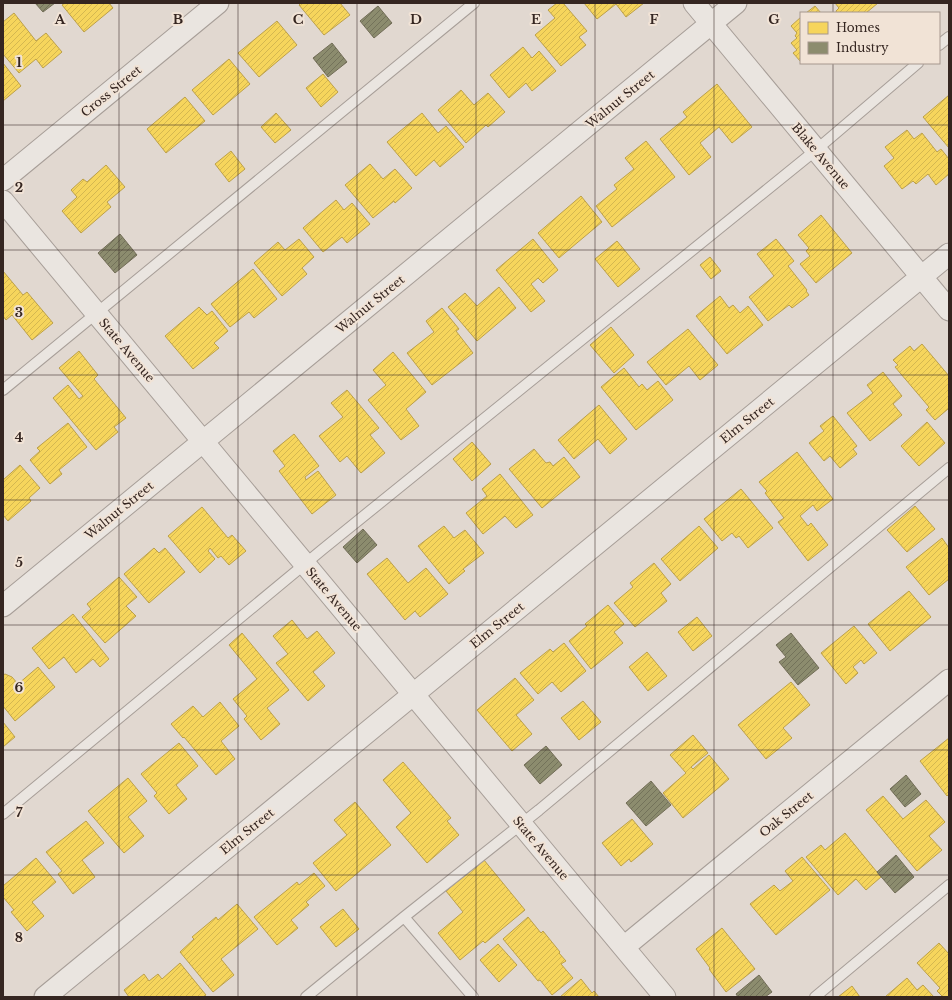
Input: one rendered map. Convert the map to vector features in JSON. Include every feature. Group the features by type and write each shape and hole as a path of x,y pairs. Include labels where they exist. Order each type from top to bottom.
{"street":[{"name":"Cross Street","path":"3,180 218,3"},
{"name":"Blake Avenue","path":"694,3 949,310"},
{"name":"Walnut Street","path":"3,606 736,3"},
{"name":"State Avenue","path":"3,201 665,997"},
{"name":"Elm Street","path":"45,997 949,254"},
{"name":"Oak Street","path":"624,947 949,680"}],"lane":[{"path":"3,390 474,3"},
{"path":"940,44 949,37"},
{"path":"3,814 305,564 816,150 917,64"},
{"path":"306,997 404,917 522,825 949,468"},
{"path":"814,997 949,885"},
{"path":"404,917 473,997"}],"building: Homes":[{"path":"65,3 109,3 113,8 84,32 62,5"},
{"path":"301,3 340,3 350,15 324,35 299,5"},
{"path":"557,3 563,3 587,31 579,37 586,45 561,66 535,35 555,18 548,10"},
{"path":"584,3 644,3 626,17 616,4 597,19"},
{"path":"835,3 878,3 867,12 836,12 839,8"},
{"path":"815,6 820,12 807,12"},
{"path":"14,13 36,41 46,33 62,52 43,68 36,59 19,73 3,54 3,22"},
{"path":"800,18 800,61 793,53 797,50 791,43 797,38 795,36 797,33 791,26"},
{"path":"277,21 297,45 259,77 238,53"},
{"path":"523,47 532,58 539,51 556,71 532,91 526,83 509,98 490,75"},
{"path":"229,59 250,84 213,115 192,90"},
{"path":"3,63 21,86 3,101"},
{"path":"323,74 338,92 321,107 306,88"},
{"path":"717,84 752,127 732,143 719,127 700,143 711,157 689,175 660,139 687,117 683,112"},
{"path":"461,90 474,105 488,93 505,112 488,127 486,125 466,143 438,110"},
{"path":"949,95 949,148 923,117"},
{"path":"185,97 205,121 166,153 147,129"},
{"path":"276,113 291,130 275,143 261,127"},
{"path":"422,113 438,133 446,126 464,147 440,167 434,160 416,176 387,142"},
{"path":"907,130 914,139 922,133 937,152 941,149 949,159 949,174 936,185 928,174 916,184 913,181 902,189 884,166 894,158 885,147"},
{"path":"646,141 675,177 612,227 596,206 617,189 614,185 634,169 625,158"},
{"path":"231,151 245,169 229,182 215,164"},
{"path":"370,164 383,179 395,169 412,188 395,203 394,201 373,218 345,185"},
{"path":"106,165 125,187 107,202 111,207 81,233 62,211 77,197 71,190 83,179 87,182"},
{"path":"581,196 602,222 559,258 538,233"},
{"path":"336,200 344,210 352,203 370,224 347,243 342,237 323,252 303,228"},
{"path":"821,215 852,253 816,283 800,264 810,256 806,251 809,248 798,235"},
{"path":"299,239 314,257 302,268 307,274 282,296 254,263 278,242 285,250"},
{"path":"533,239 558,270 543,283 538,278 531,284 545,301 531,312 496,270"},
{"path":"776,239 794,261 788,266 807,290 806,291 809,295 792,308 789,305 768,321 749,297 774,276 757,254"},
{"path":"617,241 640,269 618,287 595,259"},
{"path":"710,257 721,271 711,279 700,265"},
{"path":"253,269 277,299 254,318 249,312 230,327 211,304"},
{"path":"3,271 23,295 27,292 53,323 32,340 12,315 6,320 3,316"},
{"path":"499,287 516,308 477,341 448,307 465,293 477,306"},
{"path":"720,296 729,308 733,305 740,313 748,306 763,325 727,354 696,316"},
{"path":"199,307 207,315 212,311 228,331 214,343 219,348 193,369 165,336"},
{"path":"442,308 459,329 456,331 473,353 432,385 407,353 434,332 426,321"},
{"path":"611,327 634,355 614,373 590,345"},
{"path":"688,329 718,365 700,380 689,366 666,385 647,362"},
{"path":"922,344 949,376 949,410 948,409 935,420 926,410 929,407 895,367 898,365 893,360 910,346 914,351"},
{"path":"79,351 98,375 94,379 126,418 114,427 118,432 96,450 53,398 68,385 79,399 83,396 59,368"},
{"path":"393,352 426,392 406,409 419,426 401,440 368,400 386,385 373,370"},
{"path":"624,368 639,387 642,384 647,390 658,381 673,400 636,430 601,387"},
{"path":"883,372 902,396 893,404 902,415 870,441 847,413 873,393 867,385"},
{"path":"347,390 379,428 370,435 385,453 361,473 347,456 340,462 319,436 343,417 331,403"},
{"path":"599,405 627,439 610,454 598,439 574,459 558,440"},
{"path":"833,416 857,446 853,449 857,454 840,468 830,456 824,461 809,443 824,431 820,426"},
{"path":"927,422 945,443 919,466 901,446"},
{"path":"68,423 87,447 59,470 62,474 50,484 30,460 40,451 37,448"},
{"path":"294,434 319,466 305,477 306,480 318,471 336,495 312,514 279,471 285,466 273,451"},
{"path":"472,442 491,464 472,481 453,459"},
{"path":"534,449 546,463 550,462 553,466 564,457 580,477 542,508 509,469"},
{"path":"797,452 833,499 817,511 813,505 800,516 808,526 811,523 828,545 808,561 778,522 784,518 765,493 767,491 759,482"},
{"path":"20,465 40,488 29,498 31,501 8,521 3,515 3,480"},
{"path":"500,474 533,515 516,528 505,516 483,534 466,513 487,496 482,489"},
{"path":"741,489 773,528 748,548 739,536 736,538 732,533 722,541 704,519"},
{"path":"915,506 935,529 907,552 887,530"},
{"path":"202,507 228,538 232,535 246,551 229,565 221,556 218,558 210,548 208,551 215,559 200,573 168,536"},
{"path":"444,526 454,538 465,530 484,553 463,569 465,571 449,584 418,546"},
{"path":"699,526 718,548 680,581 661,559"},
{"path":"942,538 949,548 949,579 929,595 906,567"},
{"path":"154,548 159,553 165,548 185,572 149,603 124,574"},
{"path":"387,558 408,583 426,568 448,594 420,617 415,611 405,620 367,574"},
{"path":"654,563 671,584 661,593 667,601 635,627 614,603 633,587 630,583"},
{"path":"119,577 137,597 126,606 136,616 105,643 82,617 91,609 87,604"},
{"path":"909,591 931,617 890,651 868,624"},
{"path":"608,605 624,624 614,632 623,643 591,669 569,641 587,626 585,624"},
{"path":"73,614 109,659 100,667 93,659 76,673 64,657 49,669 32,648"},
{"path":"697,617 712,636 693,651 678,632"},
{"path":"292,620 307,639 317,631 335,653 313,672 325,686 308,701 276,663 288,654 273,636"},
{"path":"854,626 877,653 864,664 861,660 853,667 858,673 846,684 821,653"},
{"path":"242,633 289,690 267,708 280,724 261,740 244,719 247,716 233,699 257,679 229,645"},
{"path":"564,643 586,671 561,692 552,682 538,694 520,673 550,649 553,652"},
{"path":"647,652 667,676 648,691 629,667"},
{"path":"38,667 55,687 15,721 3,706 3,675 5,674 12,677 18,684"},
{"path":"515,678 534,700 516,715 532,734 512,751 477,710"},
{"path":"791,682 810,705 783,728 792,738 766,759 738,725"},
{"path":"583,701 601,722 579,740 561,718"},
{"path":"220,702 239,726 221,741 235,759 216,775 171,724 193,706 203,717"},
{"path":"3,722 15,737 3,747"},
{"path":"693,735 708,753 691,767 693,769 709,755 729,779 683,818 663,793 686,773 670,755"},
{"path":"949,738 949,794 947,796 920,761"},
{"path":"179,743 198,766 176,785 187,799 169,814 154,796 157,793 141,774"},
{"path":"403,762 451,818 447,821 459,835 427,863 396,827 411,813 383,780"},
{"path":"128,778 147,801 128,817 144,836 124,853 88,811"},
{"path":"883,796 903,819 926,800 945,822 929,836 942,850 917,871 866,810"},
{"path":"355,802 391,845 336,891 313,863 347,835 334,820"},
{"path":"632,819 653,844 631,862 629,859 621,866 602,843"},
{"path":"86,821 104,843 82,860 95,877 73,894 58,874 62,871 46,852"},
{"path":"845,833 881,877 866,890 856,879 838,895 806,857 821,845 825,850"},
{"path":"802,857 830,890 776,935 750,904 774,885 780,891 793,881 785,871"},
{"path":"36,858 56,882 32,902 44,916 27,931 11,912 14,910 3,897 3,886"},
{"path":"484,860 525,910 485,943 483,941 460,960 438,933 463,912 446,891"},
{"path":"314,873 325,886 306,902 309,905 291,920 298,928 277,945 254,917 297,882 299,885"},
{"path":"237,904 258,929 221,959 234,975 213,992 180,952 194,939 192,937 216,917 218,920"},
{"path":"343,909 359,929 336,947 320,927"},
{"path":"528,917 541,933 543,931 560,952 559,953 566,961 561,964 573,978 552,995 540,980 538,981 503,939"},
{"path":"722,928 755,969 726,992 696,949"},
{"path":"939,943 949,954 949,997 943,997 937,991 940,988 917,963"},
{"path":"498,944 517,965 499,982 480,960"},
{"path":"180,963 206,995 203,997 129,997 124,990 144,974 149,981 158,974 162,979"},
{"path":"907,978 917,990 923,985 934,997 885,997"},
{"path":"581,979 592,993 594,991 599,997 560,997"},
{"path":"852,986 860,997 838,997"}],"building: Industry":[{"path":"35,3 55,3 43,12"},
{"path":"378,6 392,23 374,38 360,21"},
{"path":"332,43 347,62 328,77 313,58"},
{"path":"120,234 137,255 115,273 98,253"},
{"path":"363,529 377,545 357,563 343,547"},
{"path":"791,633 819,668 798,685 779,662 786,657 776,645"},
{"path":"546,746 562,765 540,784 524,765"},
{"path":"906,775 921,794 905,807 890,789"},
{"path":"651,781 671,805 646,826 626,803"},
{"path":"896,855 914,877 895,893 877,872"},
{"path":"759,975 772,992 765,997 738,997 736,994"}]}
